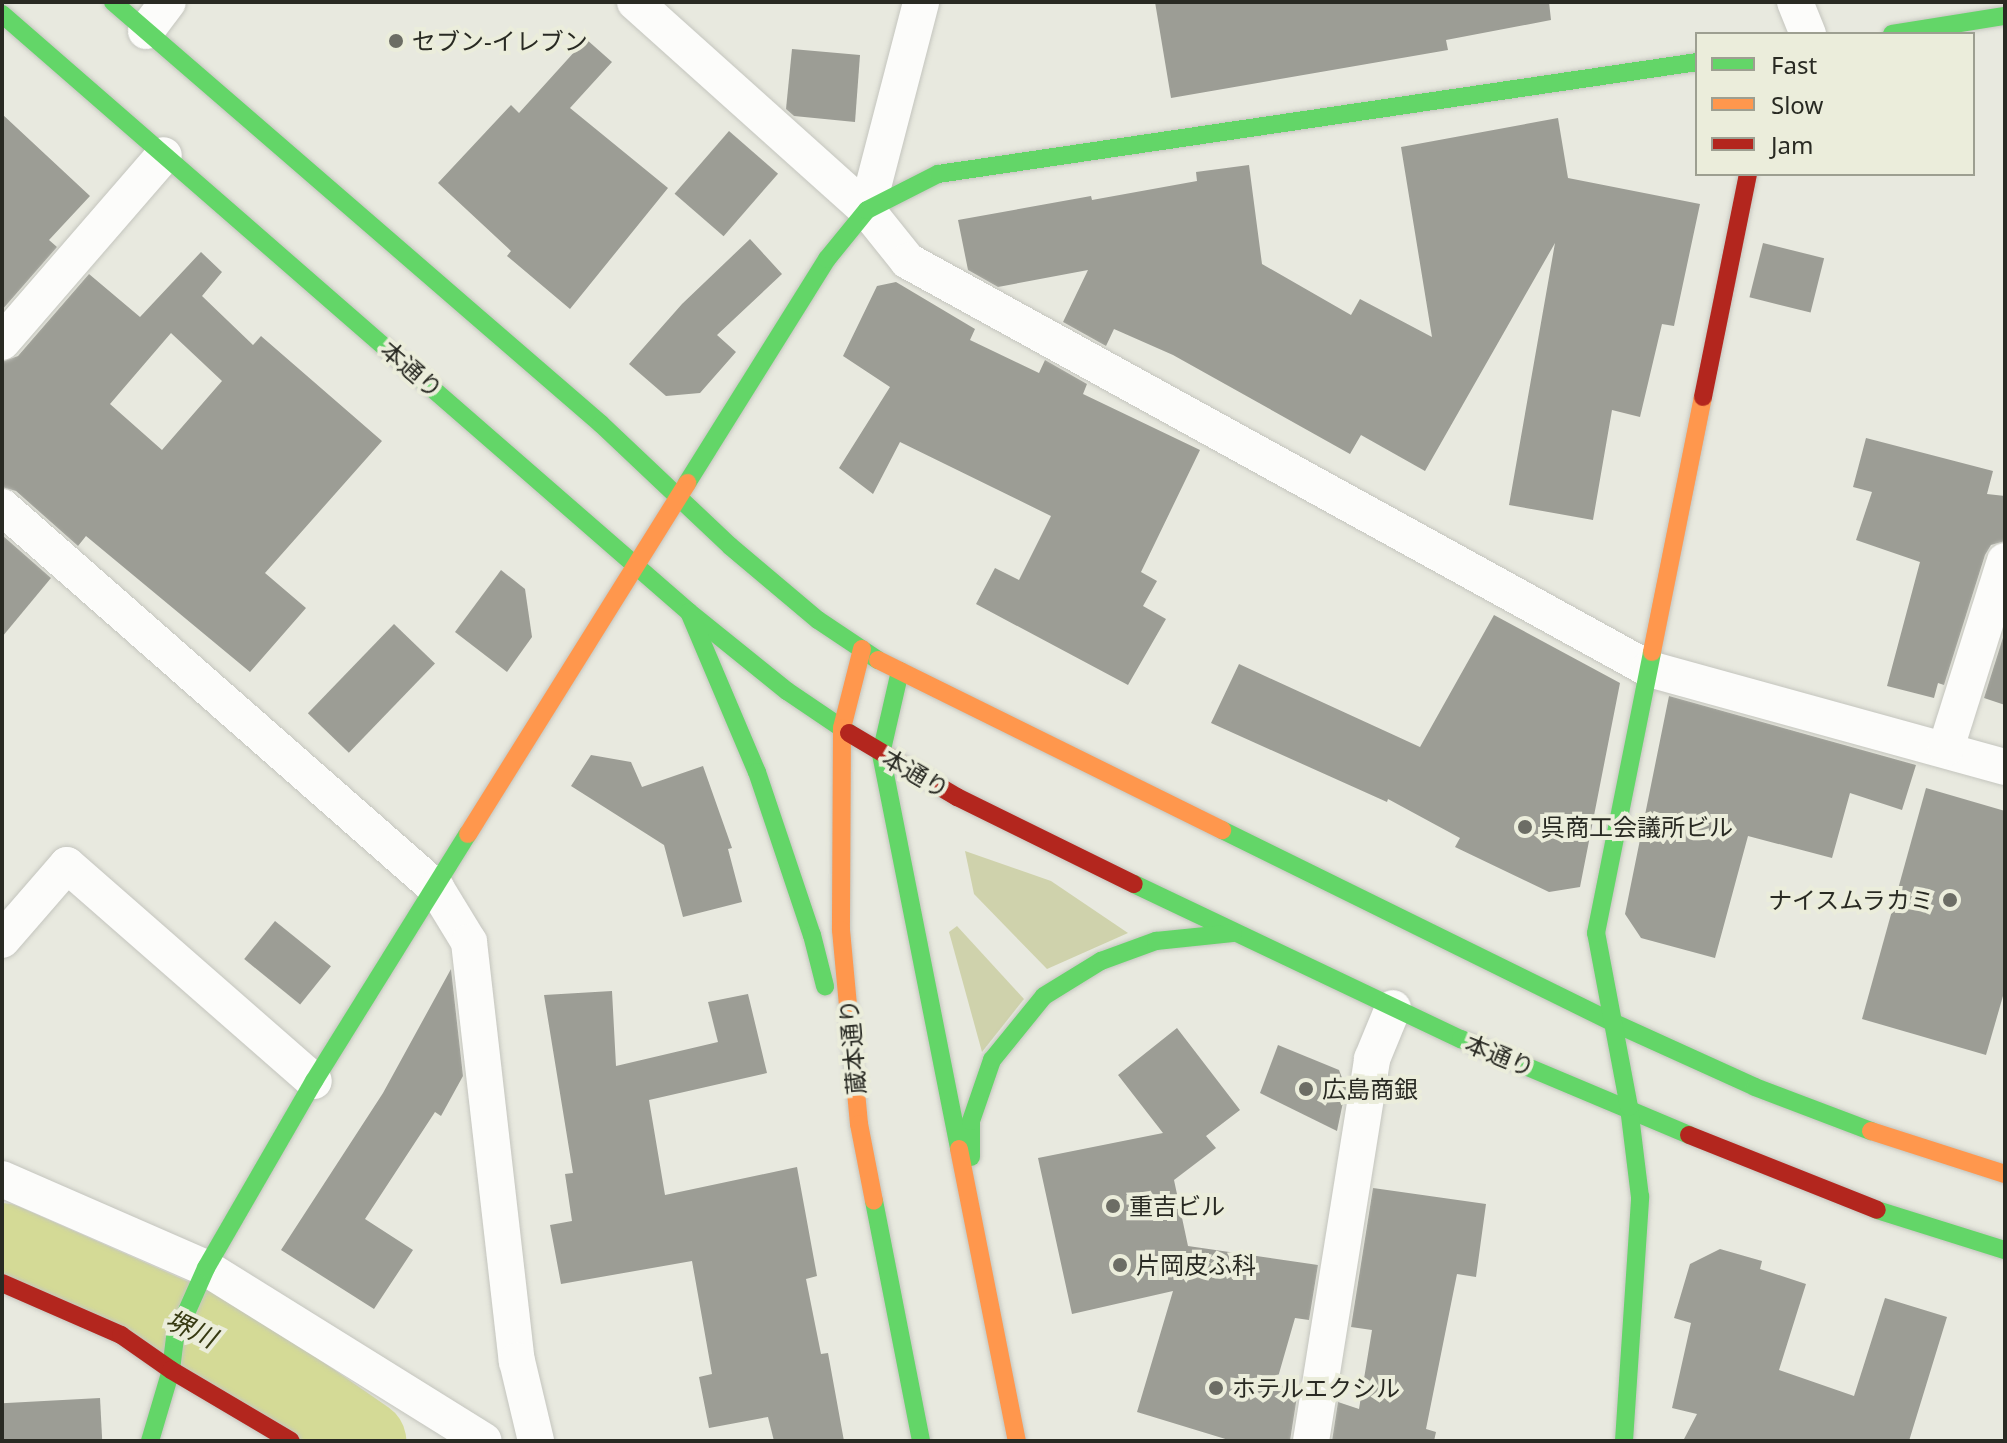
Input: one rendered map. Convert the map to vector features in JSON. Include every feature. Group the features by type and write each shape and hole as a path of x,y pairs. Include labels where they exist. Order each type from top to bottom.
{"main road":[{"path":"113,2 601,424 679,501 818,620 862,649 900,671 1612,1022 1755,1087 1886,1137 2005,1174"},
{"name":"本通り","path":"2,14 689,612 787,691 881,754 957,797 1393,1008 1629,1107 1735,1156 1860,1205 2005,1250"},
{"path":"1905,32 2005,16"},
{"path":"150,1441 171,1370 175,1338 203,1278 314,1081 679,501 827,259 867,210 938,174 1695,62"},
{"path":"1624,1441 1640,1197 1629,1107 1596,933 1748,176"},
{"path":"689,612 757,772 812,935 859,1124"},
{"name":"蔵本通り","path":"862,649 842,728 841,930 859,1124 921,1441"},
{"path":"900,671 881,754 1017,1441"},
{"path":"972,1218 971,1121 992,1060 1044,996 1101,961 1156,941 1233,933"},
{"path":"2,1283 121,1335 171,1370 291,1441"}],"street":[{"path":"146,31 168,2"},
{"path":"635,2 867,210 908,261 1649,669 1946,748 2005,767"},
{"path":"867,210 921,2"},
{"path":"1795,2 1807,32"},
{"path":"2,342 164,155"},
{"path":"2,507 436,888 469,942 517,1361 536,1441"},
{"path":"1946,748 2005,561"},
{"path":"2,940 67,865 314,1081"},
{"path":"1311,1441 1372,1059 1393,1008"},
{"path":"2,1179 203,1278 484,1441"}],"green space":[{"path":"965,851 1051,881 1128,933 1047,969 974,894"},
{"path":"957,926 1024,999 982,1052 949,932"}],"building":[{"path":"1155,2 1549,2 1551,20 1446,40 1448,50 1171,98"},
{"path":"586,39 612,62 570,108 668,188 570,309 507,256 511,251 438,183 511,105 519,113"},
{"path":"792,49 860,55 855,122 794,116 786,109"},
{"path":"2,114 90,196 49,240 57,247 2,310"},
{"path":"1558,118 1568,178 1700,204 1674,326 1662,324 1640,417 1612,410 1593,520 1509,505 1555,243 1425,471 1361,435 1350,454 1173,355 1114,329 1106,346 1063,322 1088,270 998,287 968,270 958,220 1197,181 1196,172 1249,165 1262,264 1351,315 1360,299 1432,337 1401,147"},
{"path":"729,131 778,174 724,236 675,194"},
{"path":"750,239 782,274 717,335 736,352 700,393 666,396 629,364 682,304"},
{"path":"1763,243 1824,258 1811,313 1749,297"},
{"path":"201,252 222,272 202,296 253,345 261,336 382,441 265,573 306,608 250,672 86,536 78,546 16,491 2,487 2,362 18,356 89,274 140,317","holes":["171,333 222,381 162,450 110,404"]},
{"path":"896,282 975,329 970,340 1039,373 1045,360 1087,384 1083,394 1200,450 1141,572 1157,581 1143,606 1166,619 1128,685 976,604 995,568 1019,580 1051,516 900,442 873,494 839,468 890,387 843,356 877,286"},
{"path":"1866,438 1993,471 1987,494 2005,496 2005,541 1991,545 1985,555 1944,685 1938,683 1934,698 1887,686 1920,562 1856,540 1872,492 1853,487"},
{"path":"2,535 51,578 2,637"},
{"path":"501,570 525,589 532,637 507,672 455,632"},
{"path":"1494,615 1620,683 1580,887 1549,892 1455,847 1460,838 1388,799 1387,802 1211,723 1239,664 1420,747"},
{"path":"394,624 435,664 349,753 308,713"},
{"path":"2005,631 2005,705 1984,698"},
{"path":"1669,696 1916,765 1902,810 1850,793 1832,858 1748,836 1715,958 1641,938 1625,914"},
{"path":"591,755 631,762 642,787 703,766 732,848 728,849 742,902 683,917 664,845 571,786"},
{"name":"ナイスムラカミ","path":"1926,788 2005,811 2005,989 1986,1055 1862,1019"},
{"path":"275,921 331,966 300,1004 244,959"},
{"path":"451,969 463,1076 441,1116 435,1112 365,1219 413,1250 374,1309 281,1250 383,1093"},
{"path":"612,991 616,1066 718,1042 708,1002 748,994 767,1073 649,1100 665,1195 797,1167 817,1276 806,1279 821,1354 828,1353 844,1441 774,1441 768,1417 709,1428 699,1377 712,1374 692,1261 561,1284 550,1225 572,1221 565,1174 573,1173 544,995"},
{"path":"1177,1028 1240,1110 1206,1136 1216,1148 1174,1180 1188,1246 1318,1265 1309,1320 1295,1318 1276,1384 1298,1390 1290,1441 1232,1441 1137,1412 1173,1291 1072,1314 1038,1158 1163,1133 1118,1075"},
{"path":"1278,1045 1339,1070 1346,1088 1337,1131 1260,1093"},
{"path":"1373,1188 1486,1204 1476,1277 1457,1274 1426,1429 1436,1432 1434,1441 1332,1441 1338,1402 1359,1409 1372,1330 1351,1327"},
{"path":"1720,1249 1762,1261 1760,1269 1806,1284 1779,1370 1854,1396 1885,1298 1947,1317 1909,1441 1683,1441 1697,1414 1672,1408 1691,1323 1674,1318 1690,1264"},
{"path":"100,1398 102,1441 4,1441 2,1403"}],"waterway":[{"name":"堺川","path":"2,1244 219,1340 365,1441"}],"traffic: fast":[{"path":"113,2 601,424 730,546 818,620 878,660"},
{"path":"2,14 689,612 787,691 849,733"},
{"path":"1905,32 2005,16"},
{"path":"687,483 827,259 867,210 938,174 1695,62"},
{"path":"689,612 757,772 812,935 825,986"},
{"path":"1624,1441 1640,1197 1629,1107 1596,933 1652,652"},
{"path":"900,671 881,754 959,1149"},
{"path":"1222,830 1612,1022 1755,1087 1871,1131"},
{"path":"150,1441 171,1370 175,1338 206,1268 314,1081 468,834"},
{"path":"1134,884 1461,1039 1689,1135"},
{"path":"971,1157 971,1121 992,1060 1044,996 1101,961 1156,941 1233,933"},
{"path":"874,1201 921,1441"},
{"path":"1877,1210 2005,1250"}],"traffic: slow":[{"path":"1652,652 1703,397"},
{"path":"468,834 687,483"},
{"path":"862,649 842,728 841,930 859,1124 874,1201"},
{"path":"878,660 1222,830"},
{"path":"1871,1131 2005,1174"},
{"path":"959,1149 1017,1441"}],"traffic: jam":[{"path":"1703,397 1748,176"},
{"path":"849,733 957,797 1134,884"},
{"path":"1689,1135 1877,1210"},
{"path":"2,1283 121,1335 171,1370 291,1441"}],"place":[{"name":"セブン-イレブン","path":"396,41"},
{"name":"呉商工会議所ビル","path":"1525,827"},
{"name":"ナイスムラカミ","path":"1950,900"},
{"name":"広島商銀","path":"1306,1089"},
{"name":"重吉ビル","path":"1113,1206"},
{"name":"片岡皮ふ科","path":"1120,1265"},
{"name":"ホテルエクシル","path":"1216,1388"}]}
